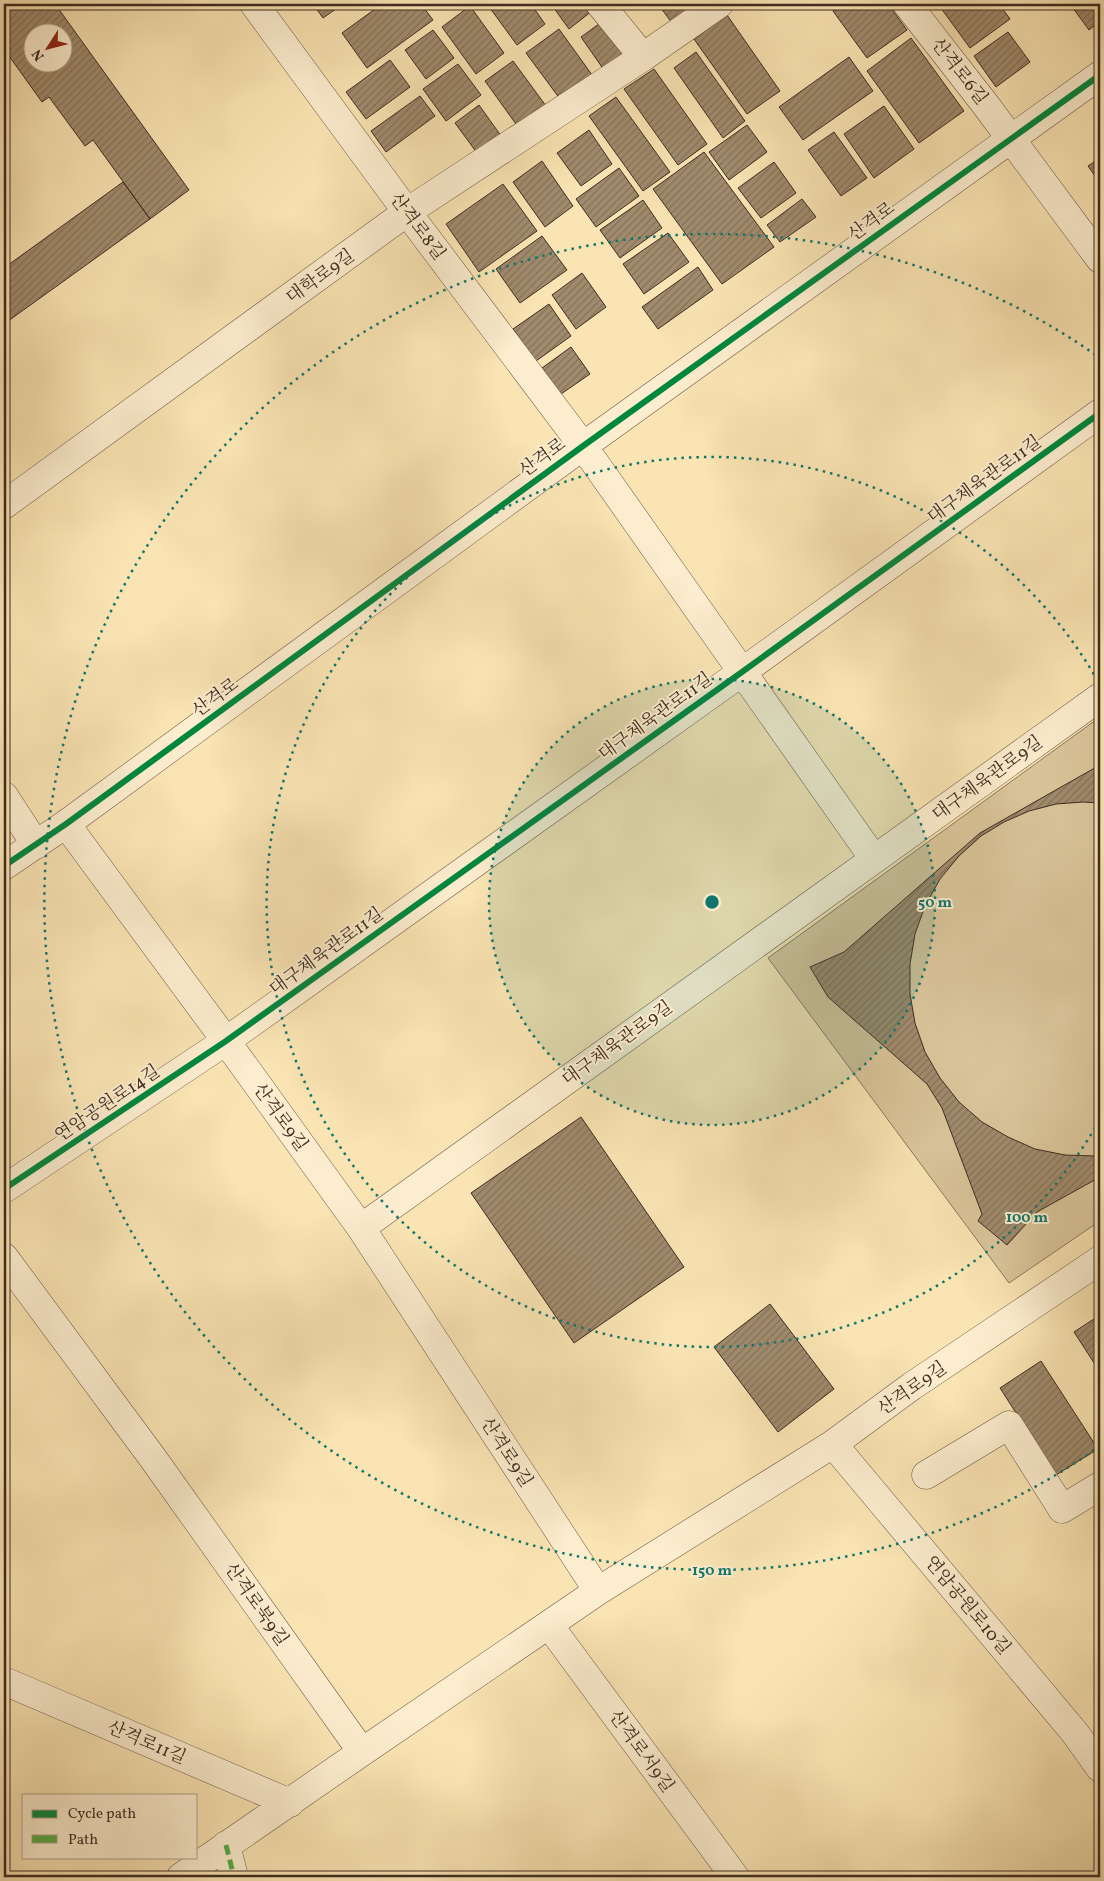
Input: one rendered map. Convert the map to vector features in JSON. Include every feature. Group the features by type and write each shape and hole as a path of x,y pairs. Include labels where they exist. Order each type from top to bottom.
{"street":[{"name":"산격로8길","path":"254,4 583,446"},
{"path":"600,4 643,57"},
{"name":"대학로9길","path":"4,505 407,212 643,57 719,4"},
{"name":"산격로6길","path":"907,4 1012,140 1100,259"},
{"name":"산격로","path":"4,866 66,824 583,446 1012,140 1100,75"},
{"name":"대구체육관로11길","path":"226,1041 1100,413"},
{"name":"산격로","path":"583,446 742,672"},
{"path":"742,672 874,859"},
{"name":"대구체육관로9길","path":"360,1228 1100,697"},
{"path":"4,796 36,845"},
{"name":"산격로9길","path":"66,824 226,1041 360,1228 598,1591 833,1444 912,1386 1100,1260"},
{"name":"연암공원로14길","path":"4,1189 226,1041"},
{"name":"산격로북9길","path":"4,1257 152,1457 362,1752"},
{"path":"926,1475 1008,1425 1062,1509 1100,1486"},
{"name":"연암공원로10길","path":"833,1444 1075,1733 1100,1768"},
{"path":"181,1877 226,1844 290,1803 598,1591"},
{"name":"산격로서9길","path":"549,1625 735,1877"},
{"name":"산격로11길","path":"4,1682 290,1803"},
{"path":"226,1844 234,1877"}],"shaded area":[{"path":"1100,717 1100,1221 1009,1283 768,958"}],"building":[{"path":"4,4 55,4 68,22 22,22 22,72 72,72 72,28 189,190 150,219 93,140 85,146 49,97 42,102 4,49"},
{"path":"313,4 343,4 323,18"},
{"path":"382,4 421,4 433,20 367,68 342,33"},
{"path":"487,4 531,4 545,24 517,45"},
{"path":"551,4 587,4 592,11 569,29"},
{"path":"658,4 698,4 672,23"},
{"path":"843,4 888,4 907,30 867,58 833,11"},
{"path":"938,4 999,4 1010,19 970,48"},
{"path":"1070,4 1100,4 1100,21 1089,30"},
{"path":"470,6 504,53 476,74 442,27"},
{"path":"727,15 780,91 747,114 694,39"},
{"path":"603,21 626,54 604,70 581,37"},
{"path":"559,29 595,79 563,103 526,53"},
{"path":"433,30 454,58 426,79 405,50"},
{"path":"1008,32 1030,62 996,87 974,56"},
{"path":"911,38 964,111 919,143 867,71"},
{"path":"696,52 745,121 723,138 674,68"},
{"path":"849,57 873,91 803,140 779,107"},
{"path":"390,60 410,87 366,119 346,92"},
{"path":"513,61 549,110 521,131 485,81"},
{"path":"458,64 481,95 446,121 423,89"},
{"path":"654,69 707,144 678,165 624,89"},
{"path":"420,96 435,116 386,152 371,131"},
{"path":"616,97 670,172 643,191 589,116"},
{"path":"479,105 504,140 480,157 455,123"},
{"path":"884,106 914,149 874,178 844,134"},
{"path":"747,125 767,152 729,180 709,152"},
{"path":"589,130 612,164 581,186 557,153"},
{"path":"834,132 867,178 841,196 808,150"},
{"path":"704,152 774,247 722,284 653,189"},
{"path":"1100,158 1100,183 1088,166"},
{"path":"542,161 573,206 545,227 513,182"},
{"path":"774,162 796,193 761,218 738,188"},
{"path":"619,168 639,196 596,227 576,199"},
{"path":"123,182 150,219 4,324 4,268"},
{"path":"503,184 537,231 479,272 446,224"},
{"path":"802,199 816,217 780,242 767,225"},
{"path":"643,200 662,228 620,258 600,230"},
{"path":"668,233 689,262 644,294 623,264"},
{"path":"542,236 567,270 520,303 496,269"},
{"path":"698,267 713,290 658,329 642,307"},
{"path":"582,273 606,307 576,329 552,295"},
{"path":"549,304 571,336 536,361 513,329"},
{"path":"571,347 590,374 561,394 542,368"},
{"path":"1100,765 1100,1177 1037,1212 1007,1245 978,1221 982,1214 942,1108 927,1084 828,997 810,967 844,952 980,833"},
{"path":"1100,803 1100,1155 1095,1156 1065,1155 1035,1149 1008,1137 982,1122 959,1102 940,1078 925,1052 915,1023 910,994 910,964 915,934 925,906 940,879 959,856 981,836 1004,822 1029,811 1056,804"},
{"path":"581,1117 684,1267 574,1343 471,1193"},
{"path":"770,1304 834,1389 778,1432 714,1347"},
{"path":"1100,1315 1100,1372 1074,1332"},
{"path":"1041,1361 1098,1449 1056,1475 1000,1388"}],"marked path":[{"path":"226,1845 234,1877"}],"cycle path":[{"path":"4,866 66,824 583,446 1100,75"},
{"path":"4,1189 226,1041 1100,413"}]}
